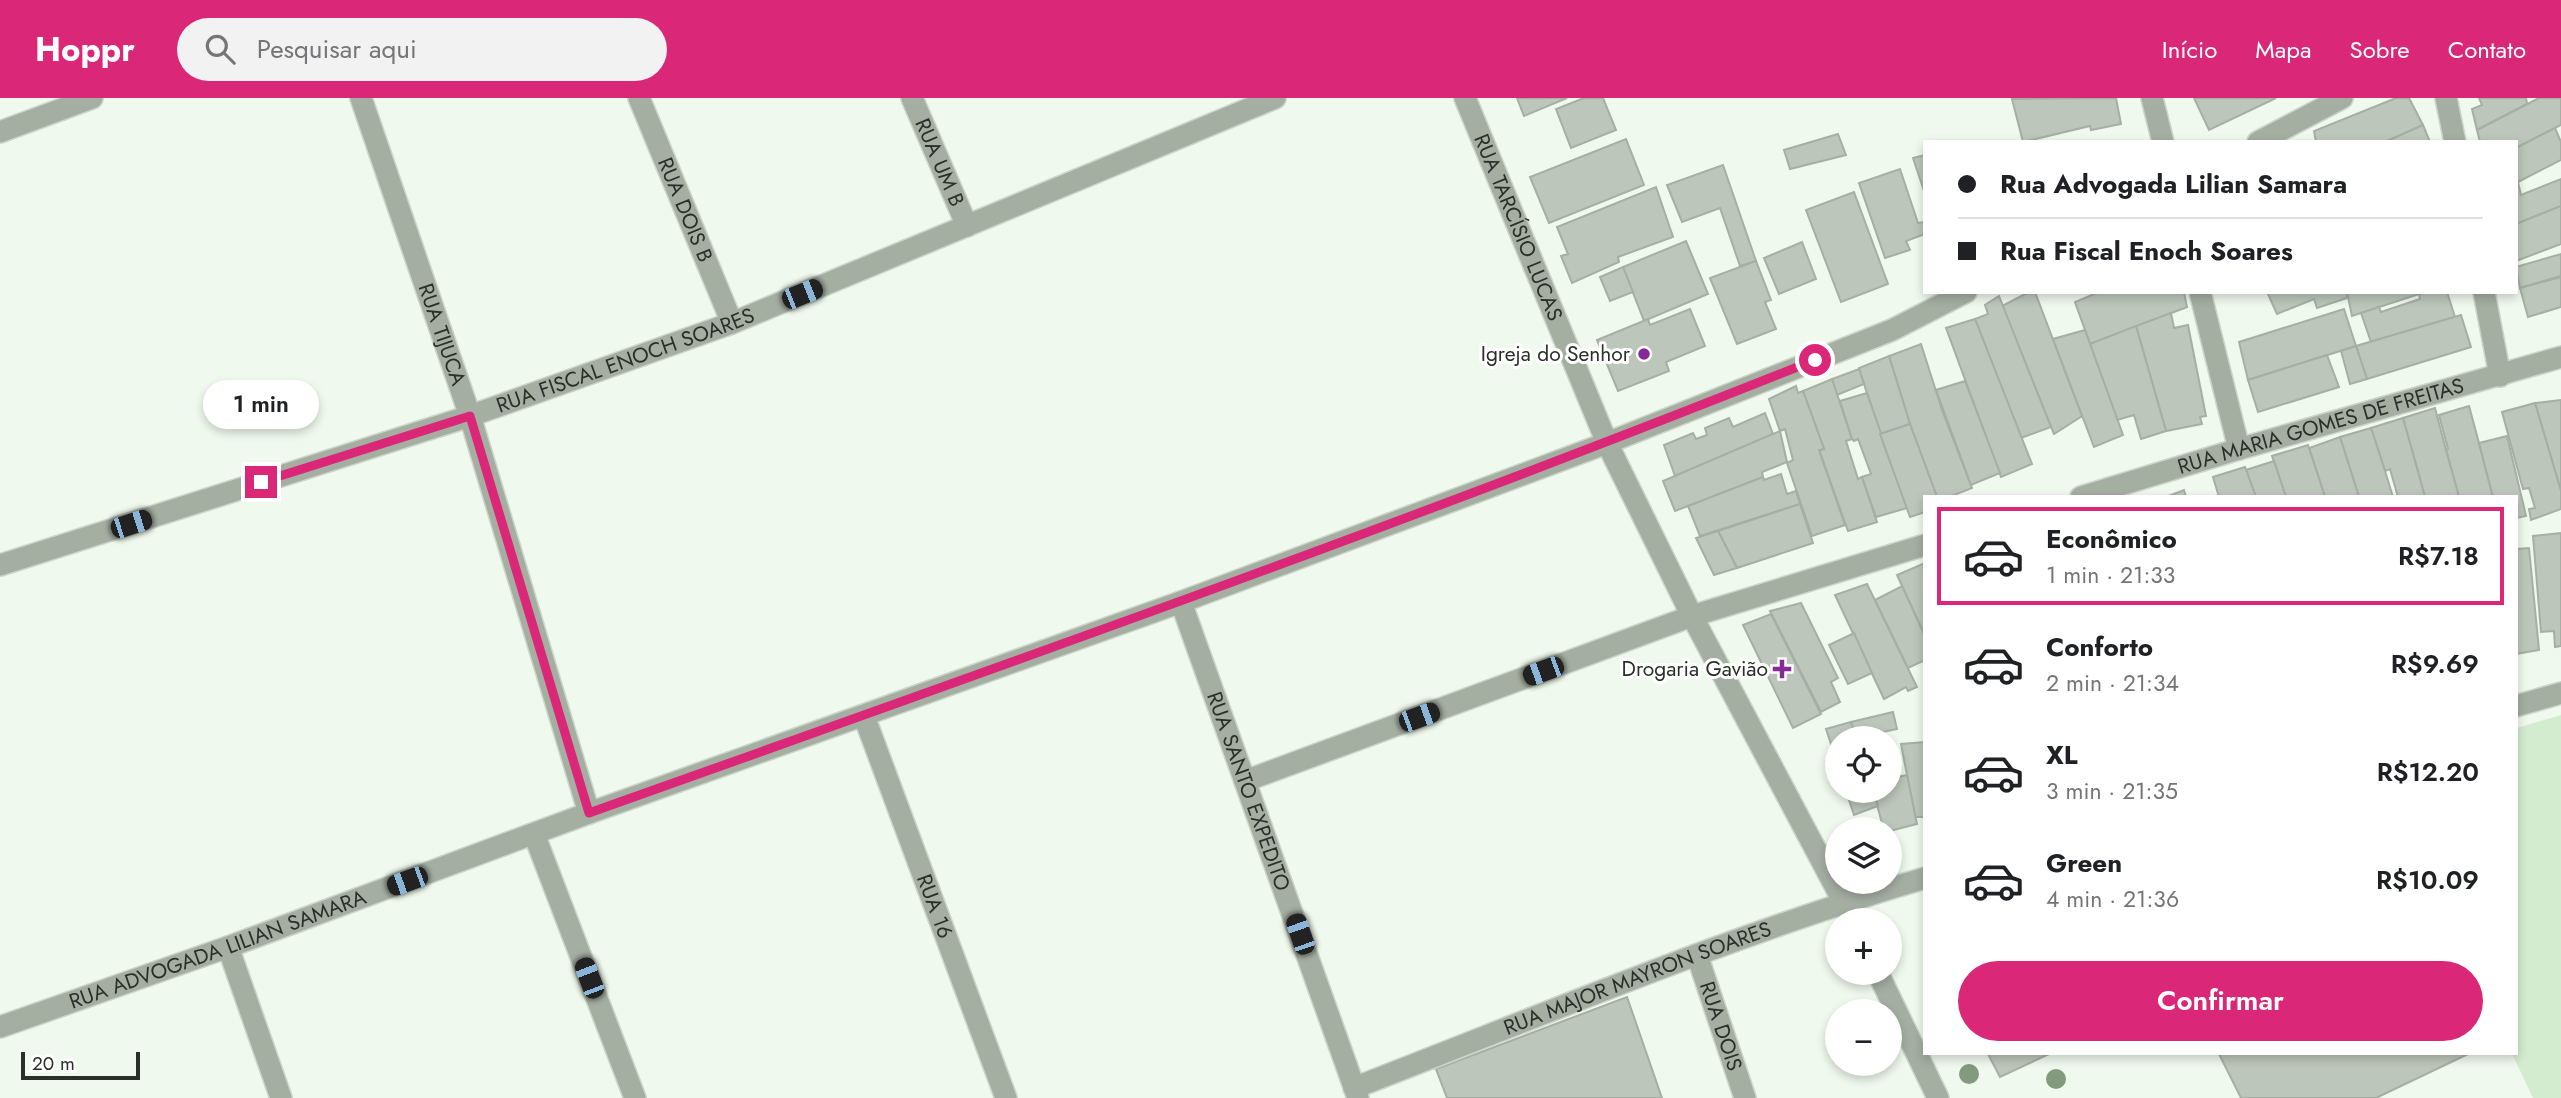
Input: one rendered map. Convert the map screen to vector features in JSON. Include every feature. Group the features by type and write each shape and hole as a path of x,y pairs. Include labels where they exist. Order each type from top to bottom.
{"street":[{"path":"0,132 92,98"},
{"name":"RUA TIJUCA","path":"361,98 470,416 589,813"},
{"name":"RUA DOIS B","path":"639,98 732,323"},
{"name":"RUA UM B","path":"912,98 967,226"},
{"name":"RUA FISCAL ENOCH SOARES","path":"0,565 470,416 732,323 1275,98"},
{"name":"RUA TARCÍSIO LUCAS","path":"1465,98 1607,443 1692,617 1846,908"},
{"path":"2152,98 2162,140"},
{"path":"2262,140 2342,98"},
{"path":"2446,98 2455,140"},
{"name":"RUA ADVOGADA LILIAN SAMARA","path":"0,1027 229,947 589,813 1181,602 1607,443 1892,330 1962,294"},
{"path":"2200,294 2239,449"},
{"path":"2484,294 2500,376"},
{"name":"RUA MARIA GOMES DE FREITAS","path":"2088,495 2561,357"},
{"path":"1245,780 1692,617 1923,546"},
{"name":"RUA SANTO EXPEDITO","path":"1181,602 1356,1093"},
{"path":"2518,705 2561,693"},
{"name":"RUA 16","path":"864,716 1006,1098"},
{"path":"534,834 635,1098"},
{"name":"RUA MAJOR MAYRON SOARES","path":"1855,908 1923,879"},
{"name":"RUA MAJOR MAYRON SOARES","path":"1356,1093 1697,955 1825,918"},
{"path":"229,947 281,1098"},
{"name":"RUA DOIS","path":"1697,955 1745,1098"},
{"path":"1884,985 1938,1098"}],"green space":[{"path":"2561,715 2561,1098 2533,1098 2512,1055 2518,1055 2518,728"}],"building":[{"path":"1517,98 1567,98 1524,116"},
{"path":"1584,98 1603,98 1616,130 1571,148 1556,109"},
{"path":"2116,98 2121,124 2091,130 2090,126 2022,140 2012,99"},
{"path":"2194,98 2276,98 2209,130"},
{"path":"2396,98 2409,98 2423,125 2389,140 2316,140 2314,131"},
{"path":"2479,98 2526,98 2527,104 2477,130 2472,109 2482,105"},
{"path":"2539,98 2561,98 2561,125 2518,147 2518,140 2480,140 2477,130"},
{"path":"2423,125 2429,140 2389,140"},
{"path":"2555,128 2561,142 2561,160 2518,182 2518,147"},
{"path":"1838,134 1846,155 1790,169 1784,150"},
{"path":"1626,139 1644,185 1549,223 1530,177"},
{"path":"1923,156 1923,188 1913,158"},
{"path":"1723,165 1756,261 1740,266 1720,208 1682,222 1667,185"},
{"path":"1900,169 1918,223 1923,222 1923,235 1906,241 1910,250 1885,258 1859,183"},
{"path":"2561,179 2561,206 2518,223 2518,182 2521,195"},
{"path":"1656,187 1673,237 1618,257 1619,262 1572,283 1561,256 1568,254 1557,227"},
{"path":"1854,192 1888,284 1841,302 1806,210"},
{"path":"2561,206 2561,244 2518,260 2518,223"},
{"path":"1686,241 1708,294 1644,321 1623,267"},
{"path":"1802,242 1816,279 1779,294 1764,258"},
{"path":"2561,254 2561,276 2520,288 2518,266"},
{"path":"1756,261 1771,300 1765,302 1776,329 1737,344 1710,278"},
{"path":"1623,267 1633,292 1610,301 1600,277"},
{"path":"2561,277 2561,307 2528,317 2520,288"},
{"path":"2025,294 2036,294 2082,416 2054,434 2002,306"},
{"path":"2094,294 2184,294 2187,307 2090,344 2075,302"},
{"path":"2268,294 2347,294 2347,298 2317,308 2314,299 2277,314"},
{"path":"2347,294 2419,294 2352,316"},
{"path":"2419,294 2448,294 2455,317 2371,342 2361,313 2379,307 2381,312 2420,299"},
{"path":"1999,296 2051,427 2021,438 1975,319 1988,314 1985,305"},
{"name":"Igreja do Senhor","path":"1690,309 1705,346 1666,362 1669,371 1618,391 1597,340 1648,319 1650,325"},
{"path":"2344,309 2356,346 2248,380 2239,342"},
{"path":"2171,313 2174,328 2188,325 2206,416 2200,417 2202,424 2166,431 2136,326"},
{"path":"2461,315 2471,347 2367,379 2356,346"},
{"path":"1975,319 2032,464 2001,477 1946,328"},
{"path":"2136,326 2166,431 2141,439 2134,415 2117,420 2090,344"},
{"path":"2085,330 2123,435 2094,447 2053,339"},
{"path":"1921,344 1942,410 1972,488 1954,495 1936,495 1889,356"},
{"path":"2356,346 2367,379 2350,384 2341,351"},
{"path":"2327,355 2339,387 2258,412 2248,380"},
{"path":"1889,356 1910,424 1880,434 1859,368"},
{"path":"1859,369 1864,384 1837,395 1832,379"},
{"path":"1832,379 1852,439 1846,441 1858,479 1862,477 1877,522 1848,531 1819,450 1824,449 1803,391"},
{"path":"1965,381 2000,473 1971,485 1936,390"},
{"path":"1796,386 1798,393 1803,391 1824,449 1819,450 1845,525 1812,536 1787,463 1793,460 1785,429 1780,431 1769,399"},
{"path":"1867,393 1907,508 1876,517 1862,477 1871,474 1858,439 1852,439 1840,401"},
{"path":"2561,400 2561,491 2535,403"},
{"path":"2535,403 2561,491 2561,509 2531,520 2529,509 2535,508 2529,488 2523,489 2502,412"},
{"path":"2469,406 2492,495 2458,495 2439,415"},
{"path":"2435,408 2458,495 2424,495 2403,418"},
{"path":"1765,413 1773,434 1675,476 1664,445 1693,433 1696,439 1707,435 1705,428 1729,418 1733,427"},
{"path":"2403,418 2424,495 2397,495 2390,469 2385,471 2371,428"},
{"path":"1910,424 1936,495 1923,495 1923,513 1910,517 1880,434"},
{"path":"2371,428 2392,495 2358,495 2340,437"},
{"path":"1780,431 1787,462 1762,472 1763,477 1675,511 1663,481"},
{"path":"2507,436 2526,516 2518,518 2518,495 2492,495 2479,443"},
{"path":"2340,437 2358,495 2324,495 2309,448"},
{"path":"2308,445 2324,495 2285,495 2272,456"},
{"path":"2274,461 2285,495 2255,495 2246,470"},
{"path":"2245,467 2255,495 2218,495 2213,477"},
{"path":"1781,474 1787,494 1796,491 1800,504 1700,536 1688,506 1763,477 1764,480"},
{"path":"2184,490 2185,495 2171,495"},
{"path":"1800,504 1813,543 1737,568 1718,531"},
{"path":"1718,531 1737,568 1714,575 1696,538"},
{"path":"2561,533 2561,646 2555,647 2554,631 2541,632 2533,536"},
{"path":"2529,548 2539,650 2518,654 2518,549"},
{"path":"1923,564 1923,632 1897,575"},
{"path":"1867,584 1917,687 1908,691 1906,687 1884,699 1835,595"},
{"path":"1902,586 1923,632 1923,661 1908,668 1875,600"},
{"path":"1801,603 1838,678 1831,682 1840,702 1821,712 1770,611"},
{"name":"Drogaria Gavião","path":"1771,614 1821,714 1793,728 1743,625"},
{"path":"1854,633 1872,673 1848,684 1829,645"},
{"path":"1893,712 1896,726 1852,726 1851,722"},
{"path":"1851,722 1852,726 1837,726"},
{"path":"1923,742 1923,817 1915,817 1902,744"},
{"path":"1907,775 1917,824 1902,828 1902,817 1880,817 1876,803 1902,803 1902,776"},
{"path":"1850,803 1877,803 1878,806 1854,815"},
{"path":"1627,997 1662,1098 1447,1098 1436,1069"},
{"path":"1989,1055 2047,1055 2000,1077"},
{"path":"2220,1055 2466,1055 2376,1098 2241,1098"}],"place":[{"name":"Igreja do Senhor","path":"1644,354"},
{"name":"Drogaria Gavião","path":"1782,669"}],"route":[{"path":"261,482 470,416 589,813 1181,602 1607,443 1815,360"}]}
